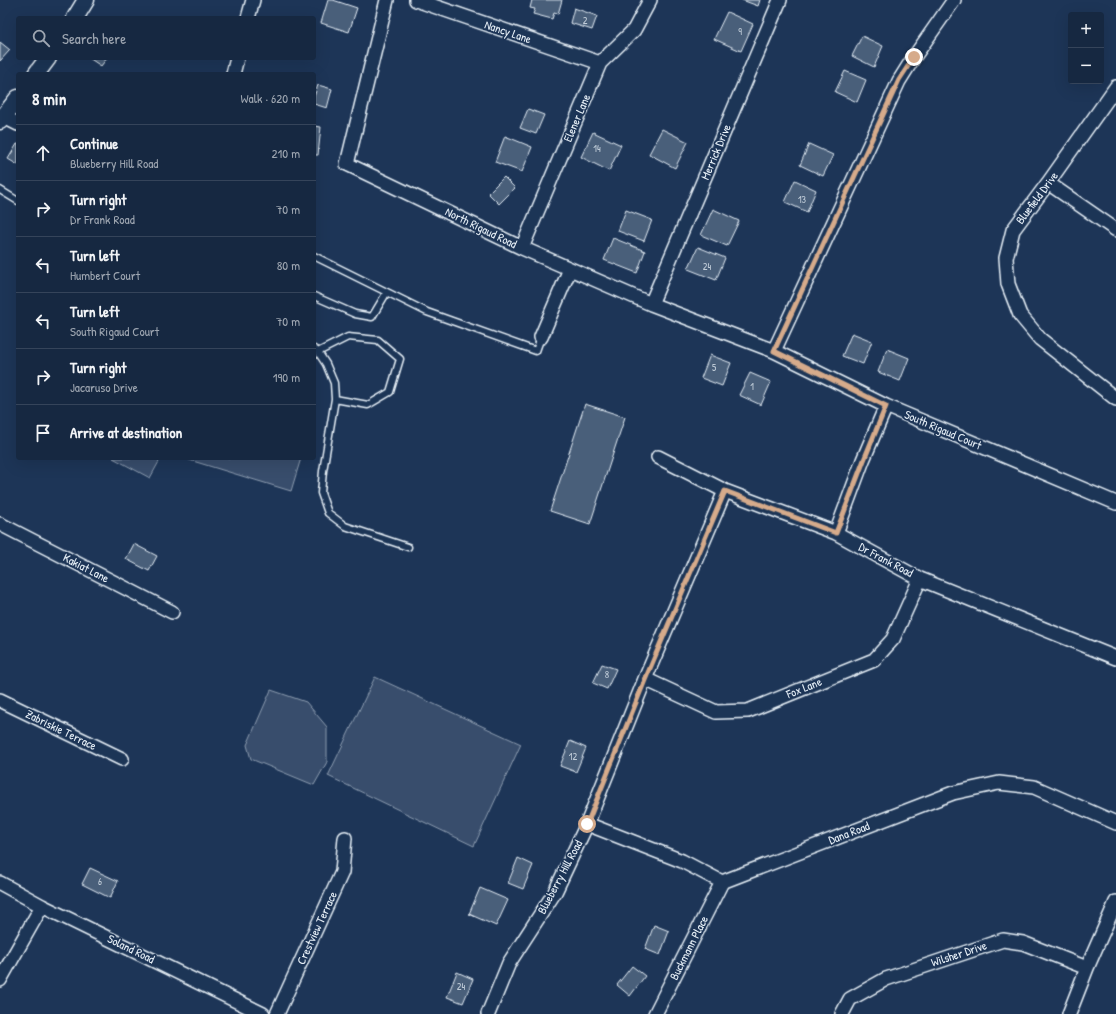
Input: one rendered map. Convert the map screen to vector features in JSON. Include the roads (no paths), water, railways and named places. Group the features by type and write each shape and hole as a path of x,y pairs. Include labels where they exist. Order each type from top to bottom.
{"street":[{"path":"76,16 86,0"},
{"path":"249,16 253,0"},
{"name":"North Rigaud Road","path":"387,0 347,164 522,248 652,304 774,351"},
{"name":"Nancy Lane","path":"416,0 600,63"},
{"name":"Elener Lane","path":"522,248 600,63 634,30 650,0"},
{"name":"Merrick Drive","path":"652,304 780,0"},
{"path":"774,351 899,80 954,0"},
{"path":"38,72 46,60"},
{"path":"234,72 236,60"},
{"name":"Bluefield Drive","path":"1116,87 1013,230 1006,258 1008,284 1020,314 1040,339 1116,399"},
{"path":"16,100 1,118 16,123"},
{"path":"1048,183 1116,230"},
{"path":"541,337 570,269"},
{"name":"South Rigaud Court","path":"774,351 886,406 1116,503"},
{"path":"836,533 886,406"},
{"name":"Dr Frank Road","path":"658,457 725,491 836,533 920,579 1116,658"},
{"name":"Blueberry Hill Road","path":"488,1014 509,963 555,892 587,824 645,680 725,491"},
{"name":"Kakiat Lane","path":"0,524 172,612"},
{"name":"Fox Lane","path":"645,680 716,712 748,711 874,660 893,639 920,579"},
{"name":"Zabriskie Terrace","path":"0,700 122,760"},
{"name":"Dana Road","path":"722,882 953,794 998,783 1034,787 1116,823"},
{"path":"587,824 682,861 722,882"},
{"name":"Crestview Terrace","path":"277,1014 342,872 345,838"},
{"name":"Buckmann Place","path":"655,1014 722,882"},
{"name":"Soland Road","path":"0,883 42,906 263,1014"},
{"path":"1069,1014 1087,968 1116,902"},
{"path":"0,980 42,906"},
{"name":"Wilsher Drive","path":"842,1014 850,999 886,979 1003,940 1023,943 1087,968"}],"lane":[{"path":"0,190 16,200"},
{"path":"316,257 427,312 536,351 541,337"},
{"path":"316,297 355,314 372,318 388,292"},
{"path":"336,399 368,405 390,392 400,359 378,340 348,337 316,350 326,364 330,373 334,383 336,399 323,471 321,493 328,513 345,526 408,547"}]}
